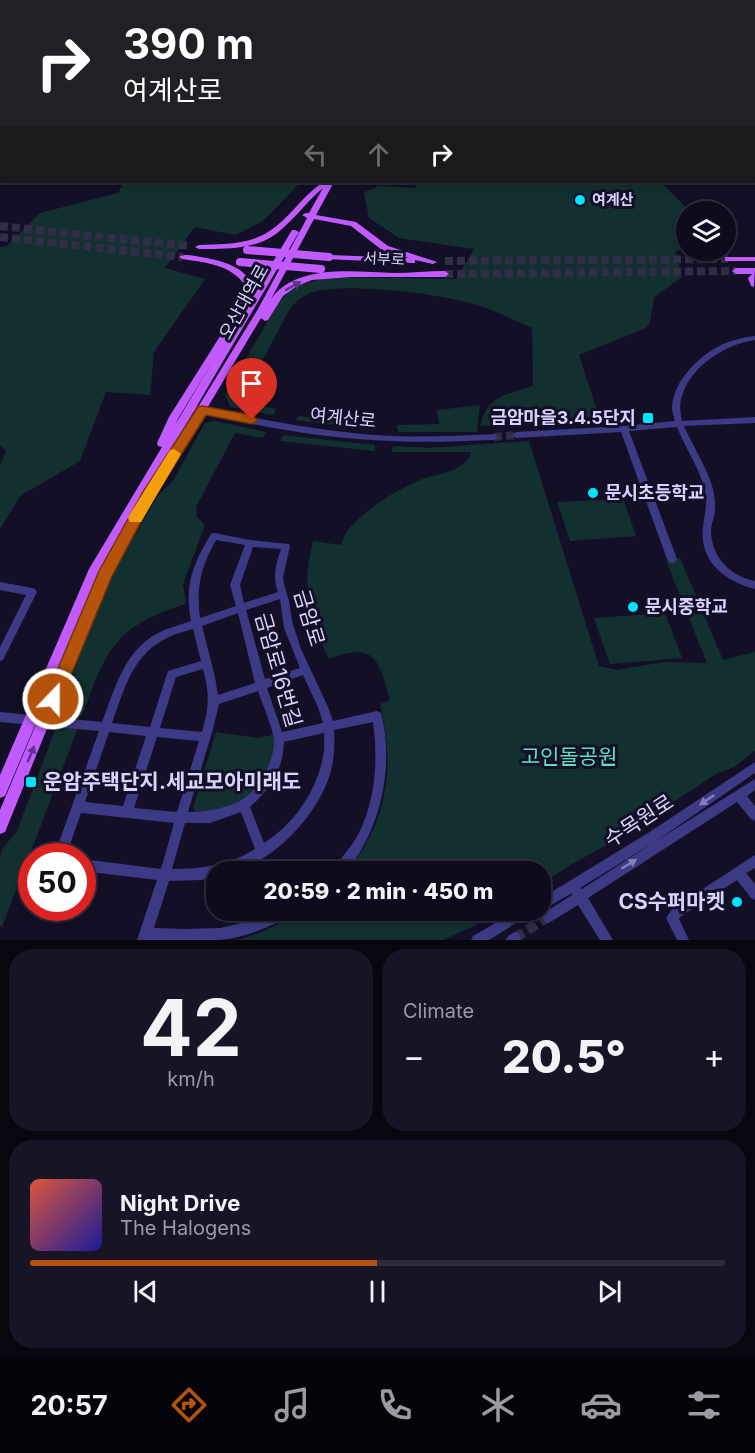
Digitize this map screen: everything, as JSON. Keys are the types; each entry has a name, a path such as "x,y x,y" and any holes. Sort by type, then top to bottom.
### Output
{"main road":[{"name":"오산대역로","path":"0,827 105,575 328,183"},
{"path":"328,183 322,208 327,214 360,227 385,248 433,261"},
{"path":"189,246 245,244 261,239 281,225 310,192 328,183"},
{"name":"오산대역로","path":"0,791 95,569 138,496 201,406 262,309 308,215"},
{"path":"308,215 347,222"},
{"name":"서부로","path":"199,247 329,257 445,261"},
{"name":"서부로","path":"138,496 174,417 249,295 249,285 238,270 219,263 183,257 321,269 445,274"},
{"path":"736,259 755,259"},
{"path":"736,271 755,271"},
{"path":"201,406 227,380 274,301 286,289 304,280 321,276 427,274"}],"street":[{"path":"755,338 731,343 708,357 679,389 676,400 679,425 706,481 711,498 706,531 711,554 723,572 755,585"},
{"name":"여계산로","path":"201,406 304,430 359,436 439,440 494,437"},
{"path":"516,435 679,425 688,428 755,423"},
{"path":"624,429 672,560"},
{"name":"금암로","path":"145,937 214,701 191,592 195,576 208,544 214,536 250,543 286,546 278,584 283,594 292,636 324,709 329,727 327,760 313,799 295,825 280,839 235,866 200,874 164,875"},
{"name":"금암로16번길","path":"77,807 181,818 219,815 244,805 261,789 275,766 279,738 261,685 235,585 250,543"},
{"path":"0,586 32,592 0,657"},
{"path":"65,843 123,679 134,659 158,638 197,622 283,594"},
{"path":"127,812 172,674 206,664"},
{"path":"214,701 306,670"},
{"path":"279,738 377,716 383,751 380,789 360,842 346,861"},
{"path":"0,717 205,737"},
{"name":"수목원로","path":"551,914 576,890 755,767"},
{"name":"수목원로","path":"551,900 576,890 755,784"},
{"path":"739,795 755,815"},
{"path":"244,805 262,851"},
{"path":"683,940 672,918 676,913 755,861"},
{"path":"96,867 164,875"},
{"path":"738,872 755,894"},
{"path":"576,890 607,940"},
{"path":"145,937 214,937 237,933 265,921"},
{"path":"477,940 506,923"}],"green space":[{"path":"123,183 297,183 298,185 263,221 235,235 195,227 165,268 205,279 154,352 150,395 106,392 80,461 20,496 0,529 0,465 6,451 0,445 0,247 7,246 40,213 118,193"},
{"path":"421,183 662,183 679,201 676,201 675,252 682,277 654,297 650,323 646,328 579,355 599,416 576,423 480,426 483,416 493,402 506,394 533,386 532,328 491,310 462,301 419,293 348,288 313,292 291,307 240,402 276,409 273,415 230,407 225,395 279,302 289,291 299,285 329,277 456,279 474,249 399,238 369,218 364,192 379,186 414,188"},
{"path":"480,405 477,432 398,432 397,425 439,424 437,410"},
{"path":"298,416 373,425 372,430 296,420"},
{"path":"215,421 266,432 263,438 235,433 196,507 197,517 205,525 183,584 186,604 162,612 128,632 106,658 82,717 64,715 61,711 79,656 115,570 157,497 174,479 205,423"},
{"path":"283,435 375,445 375,451 280,441"},
{"name":"고인돌공원","path":"529,441 599,666 617,670 664,662 707,663 666,561 680,558 723,660 755,652 755,751 734,767 716,774 618,839 551,878 551,861 354,861 372,832 385,792 387,749 380,704 390,700 378,665 373,658 357,652 329,659 316,629 309,601 309,558 313,541 341,545 352,526 374,506 410,484 455,469 466,462 471,452 392,452 393,446 428,448"},
{"path":"623,499 636,536 570,541 557,502"},
{"path":"665,613 682,658 610,664 594,618"},
{"path":"61,726 78,728 34,843 18,843 18,885 2,927 0,926 0,856 3,848 17,831 55,730"},
{"path":"216,732 259,738 274,734 274,757 257,788 239,803 217,811 196,812 193,808"},
{"path":"284,921 482,921 443,940 238,940"}],"tunnel":[{"path":"0,226 189,246"},
{"path":"0,237 183,257"},
{"path":"445,261 676,259"},
{"path":"445,274 736,271"},
{"path":"494,437 516,435"},
{"path":"506,923 510,921"},
{"path":"515,938 542,921"}],"slow traffic":[{"path":"136,518 174,454"}],"place":[{"name":"여계산","path":"580,200"},
{"name":"금암마을3.4.5단지","path":"648,418"},
{"name":"문시초등학교","path":"593,493"},
{"name":"문시중학교","path":"633,607"},
{"name":"운암주택단지.세교모아미래도","path":"31,782"},
{"name":"CS수퍼마켓","path":"737,902"}],"route":[{"path":"53,699 105,575 122,541 202,410 252,420"}]}
